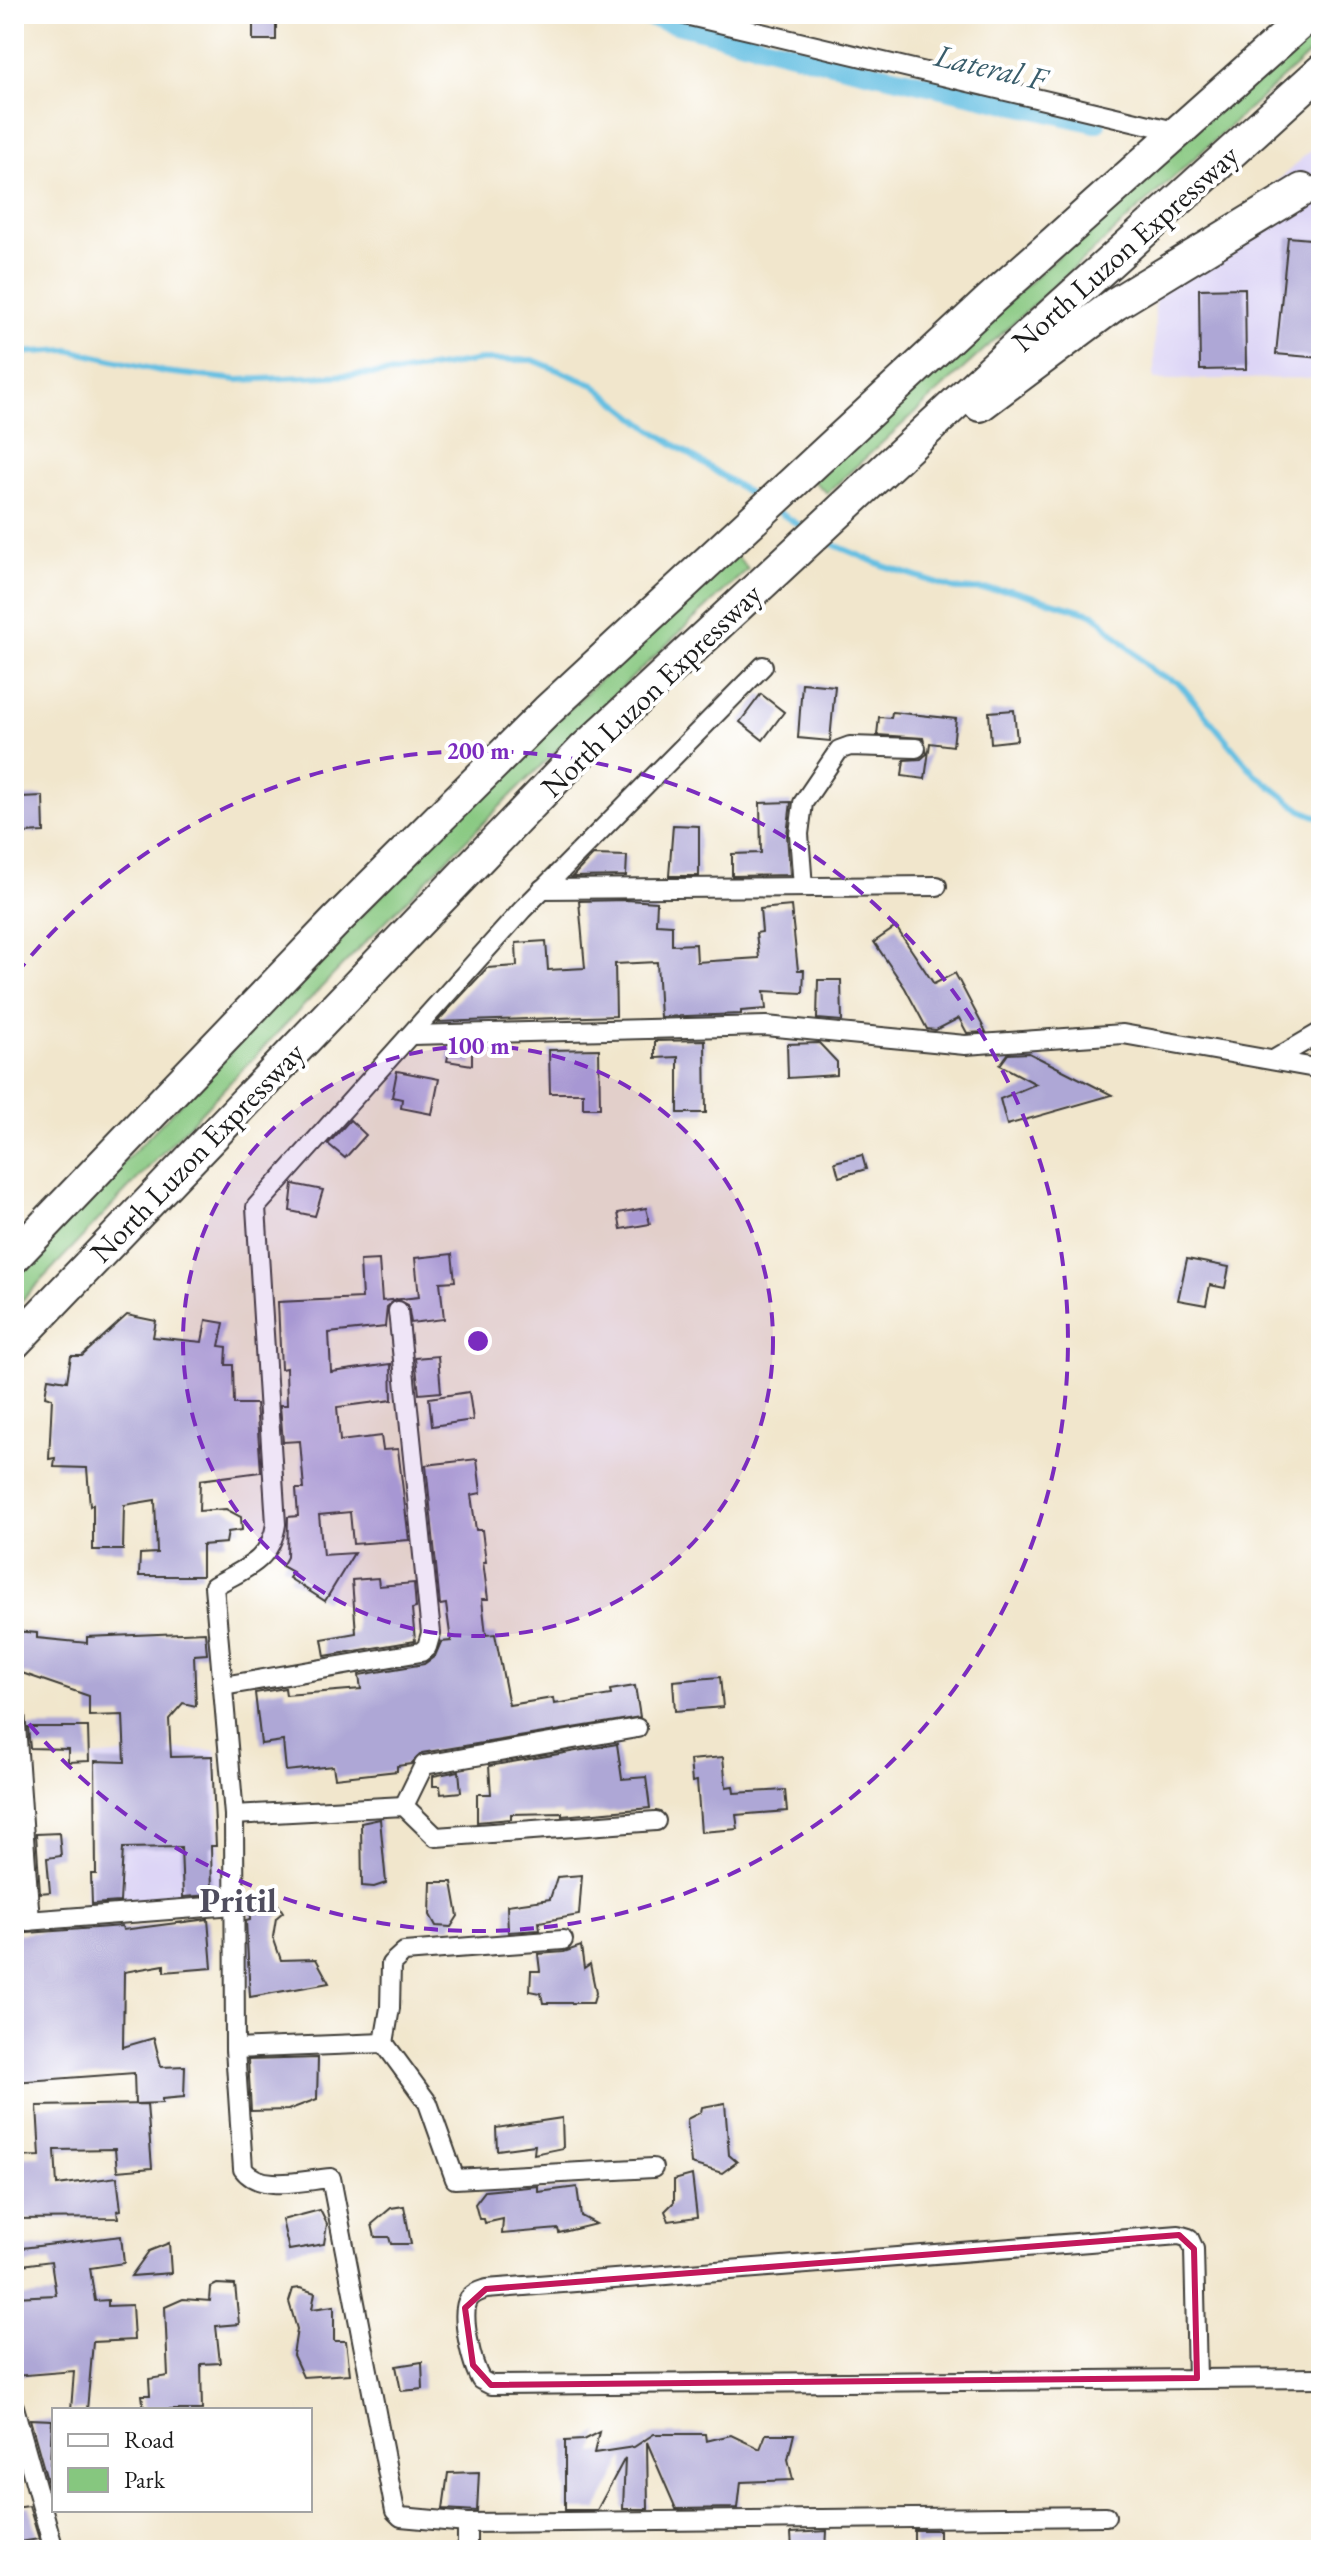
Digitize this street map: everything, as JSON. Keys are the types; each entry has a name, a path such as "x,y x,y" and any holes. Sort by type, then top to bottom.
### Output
{"highway":[{"name":"North Luzon Expressway","path":"14,1257 337,920 547,711 992,298 1310,14"},
{"name":"North Luzon Expressway","path":"14,1343 583,750 841,509 1321,71"},
{"path":"841,509 906,464 1115,304 1312,184"}],"street":[{"path":"681,14 1179,132"},
{"path":"763,666 542,889 256,1207 276,1524 274,1543 264,1558 214,1586 234,1815 235,2049 243,2169 249,2178 261,2183 331,2178 395,2511 410,2520 467,2523 1106,2516"},
{"path":"803,887 799,834 803,803 839,750 850,746 916,748"},
{"path":"542,889 937,886"},
{"path":"412,1035 766,1026 965,1045 1123,1034 1321,1069"},
{"path":"1275,1059 1321,1032"},
{"path":"223,1686 421,1652 427,1647 431,1633 398,1311"},
{"path":"14,1697 22,1922 234,1905"},
{"path":"404,1806 424,1765 637,1728"},
{"path":"234,1815 404,1806 436,1837 656,1821"},
{"path":"563,1940 404,1952 391,1964 390,2008 384,2043 428,2103 455,2179 653,2168"},
{"path":"235,2049 384,2043"},
{"path":"1197,2378 1194,2249 1189,2238 1179,2235 486,2289 471,2296 465,2308 473,2365 481,2380 491,2385 1321,2378"},
{"path":"14,2407 54,2550"},
{"path":"467,2523 467,2550"}],"highlighted area":[{"path":"1179,2235 1194,2249 1197,2378 491,2385 473,2365 465,2308 486,2289 697,2271"}],"shaded area":[{"path":"1321,140 1321,378 1154,380 1155,298"},
{"path":"171,1750 216,1750 222,1898 86,1909 86,1873 94,1870 92,1757"}],"green space":[{"path":"1321,15 1321,43 827,493 813,481"},
{"path":"733,552 748,569 466,840 14,1309 14,1276 451,823"}],"building":[{"path":"253,14 276,14 276,40 253,40"},
{"path":"1288,237 1321,240 1321,358 1276,354"},
{"path":"1245,288 1246,369 1200,370 1199,289"},
{"path":"802,683 835,686 830,741 798,738"},
{"path":"761,694 784,712 763,740 740,722"},
{"path":"1014,710 1017,740 991,743 989,712"},
{"path":"892,712 956,719 953,746 930,743 925,779 902,776 904,760 921,759 927,754 923,738 877,735 879,717 891,718"},
{"path":"43,796 44,832 21,833 20,797"},
{"path":"791,802 787,835 790,875 732,876 732,854 761,853 760,803"},
{"path":"673,825 699,826 699,876 669,876"},
{"path":"593,855 627,856 626,876 572,877"},
{"path":"579,901 657,902 656,924 672,925 672,945 696,944 697,962 759,958 756,933 762,932 760,909 791,906 798,970 804,970 803,993 764,991 766,1009 741,1011 741,1014 660,1017 657,962 615,964 616,1016 437,1022 487,968 517,966 516,943 546,941 548,970 585,968"},
{"path":"896,927 934,984 955,973 986,1032 967,1033 959,1018 936,1030 927,1029 905,988 874,942"},
{"path":"818,980 841,980 842,1021 817,1019"},
{"path":"705,1040 706,1113 678,1113 678,1057 655,1058 655,1041"},
{"path":"819,1043 837,1062 837,1075 788,1078 787,1044"},
{"path":"450,1046 472,1046 472,1065 447,1061"},
{"path":"599,1049 600,1108 583,1108 583,1093 550,1093 549,1050"},
{"path":"1029,1053 1112,1095 1007,1125 1000,1099 1036,1084 1000,1065 1008,1054"},
{"path":"397,1071 439,1079 432,1114 401,1108 402,1099 392,1097"},
{"path":"350,1120 366,1135 345,1158 328,1144"},
{"path":"862,1155 866,1169 839,1177 835,1162"},
{"path":"293,1184 323,1190 315,1216 290,1211"},
{"path":"646,1208 650,1224 621,1229 618,1213"},
{"path":"452,1254 455,1281 440,1282 444,1319 411,1323 408,1305 397,1299 419,1297 415,1258"},
{"path":"1187,1259 1229,1267 1225,1288 1210,1285 1206,1305 1178,1300"},
{"path":"379,1260 382,1301 395,1300 387,1307 385,1327 329,1333 331,1372 391,1364 392,1400 337,1407 340,1441 381,1436 383,1450 398,1449 409,1540 353,1544 350,1512 319,1515 323,1555 354,1553 325,1601 289,1578 293,1572 282,1566 287,1557 288,1517 298,1516 296,1489 304,1489 300,1441 283,1442 280,1405 287,1405 286,1368 281,1369 278,1302 362,1298 360,1261"},
{"path":"127,1315 156,1321 153,1337 202,1342 206,1320 224,1323 219,1346 227,1347 226,1365 233,1365 234,1404 256,1404 261,1472 200,1480 199,1511 226,1509 241,1517 242,1530 228,1532 226,1543 202,1545 202,1576 139,1576 140,1554 157,1553 155,1500 124,1505 123,1550 93,1550 93,1504 90,1506 87,1468 54,1467 55,1458 49,1459 52,1398 45,1396 48,1378 67,1381 71,1356 82,1356"},
{"path":"438,1356 441,1392 419,1394 415,1358"},
{"path":"469,1392 473,1420 432,1426 429,1398"},
{"path":"477,1459 481,1493 471,1495 476,1530 482,1530 486,1562 483,1562 488,1599 482,1599 486,1635 495,1634 509,1705 553,1698 554,1704 611,1695 610,1690 635,1686 640,1717 422,1753 411,1764 397,1766 397,1771 335,1778 333,1766 286,1771 283,1741 261,1744 255,1693 285,1688 286,1695 361,1689 359,1675 424,1664 435,1656 441,1642 451,1641 446,1604 440,1605 426,1465"},
{"path":"378,1578 379,1586 414,1583 416,1608 412,1609 415,1641 325,1656 322,1639 356,1633 352,1580"},
{"path":"14,1631 37,1633 37,1638 87,1643 87,1637 205,1632 207,1654 194,1655 196,1706 183,1703 169,1719 171,1757 212,1756 216,1846 211,1846 212,1895 183,1897 181,1847 123,1848 120,1902 92,1904 91,1874 96,1874 95,1761 125,1762 123,1715 89,1716 89,1696 16,1671 19,1650 14,1650"},
{"path":"720,1677 723,1707 675,1711 673,1681"},
{"path":"28,1727 88,1727 89,1761 68,1762 68,1749 30,1748"},
{"path":"617,1744 622,1779 646,1777 650,1808 562,1816 562,1813 511,1814 511,1819 477,1822 477,1794 491,1794 489,1766"},
{"path":"723,1757 726,1787 733,1786 734,1793 785,1790 787,1811 736,1815 738,1829 701,1832 697,1781 692,1782 690,1760"},
{"path":"459,1771 461,1792 441,1794 440,1786 433,1786 433,1776"},
{"path":"380,1819 386,1883 374,1887 362,1886 361,1823"},
{"path":"59,1833 61,1856 47,1858 50,1892 40,1893 36,1834"},
{"path":"582,1875 579,1915 539,1922 540,1930 508,1932 507,1905 550,1899 557,1877"},
{"path":"431,1882 452,1882 458,1916 451,1927 436,1926 430,1915"},
{"path":"275,1900 283,1912 276,1918 273,1937 281,1960 316,1959 329,1983 250,1997 246,1921 250,1920 250,1902"},
{"path":"208,1919 212,1968 164,1972 164,1965 124,1972 123,2047 154,2038 161,2067 185,2066 184,2097 162,2099 162,2103 135,2104 134,2073 14,2082 14,1934 122,1926 123,1930"},
{"path":"581,1946 584,1968 590,1964 596,1993 593,2003 543,2003 541,1993 530,1991 531,1971 540,1971 538,1954 564,1952"},
{"path":"318,2058 317,2099 288,2110 251,2111 248,2060"},
{"path":"725,2103 729,2155 737,2162 722,2173 691,2164 687,2119 701,2112 702,2107"},
{"path":"147,2104 152,2168 117,2171 115,2149 55,2150 57,2185 117,2177 121,2210 117,2211 118,2218 14,2219 14,2157 40,2156 37,2106"},
{"path":"562,2118 563,2148 534,2154 535,2145 497,2150 496,2128"},
{"path":"692,2175 697,2217 669,2221 665,2211 674,2202 674,2180"},
{"path":"538,2186 538,2192 577,2187 581,2216 596,2224 559,2233 558,2229 502,2234 503,2219 485,2223 484,2219 479,2219 475,2204 485,2191"},
{"path":"404,2206 411,2244 391,2244 389,2237 375,2237 372,2224 391,2208"},
{"path":"320,2210 327,2224 324,2244 289,2250 282,2220"},
{"path":"121,2236 124,2263 90,2268 95,2301 108,2300 108,2306 132,2305 134,2340 93,2342 87,2408 71,2408 74,2371 14,2376 14,2297 56,2295 51,2261 14,2266 14,2249"},
{"path":"169,2243 171,2273 131,2276 149,2251"},
{"path":"217,2284 235,2285 239,2324 216,2326 220,2363 201,2364 202,2408 144,2408 142,2395 150,2395 149,2379 168,2376 165,2307 183,2299 210,2301 211,2287"},
{"path":"293,2289 315,2293 312,2309 334,2306 334,2341 346,2341 350,2374 303,2377 293,2355 297,2329 289,2302"},
{"path":"422,2362 423,2389 401,2391 396,2366"},
{"path":"30,2419 52,2420 52,2498"},
{"path":"599,2432 594,2453 634,2447 654,2434 705,2434 706,2441 731,2435 760,2449 766,2434 794,2434 788,2459 793,2480 741,2482 738,2508 676,2509 647,2442 648,2509 623,2509 625,2458 597,2510 565,2510 565,2441 583,2440"},
{"path":"479,2472 477,2511 443,2509 448,2473"},
{"path":"29,2506 39,2539 14,2543 14,2508"},
{"path":"914,2530 939,2530 939,2545 914,2545"},
{"path":"827,2531 826,2550 792,2550 791,2533"}],"waterway":[{"name":"Lateral F","path":"637,14 827,62 1096,123"},
{"path":"14,353 69,350 165,372 238,380 398,373 481,360 533,360 594,385 649,428 761,501"},
{"path":"777,511 805,529"},
{"path":"825,541 884,566 955,589 1010,590 1094,614 1155,673 1179,683 1254,773 1301,810 1321,818"}],"district":[{"name":"Pritil","path":"238,1900"}]}
